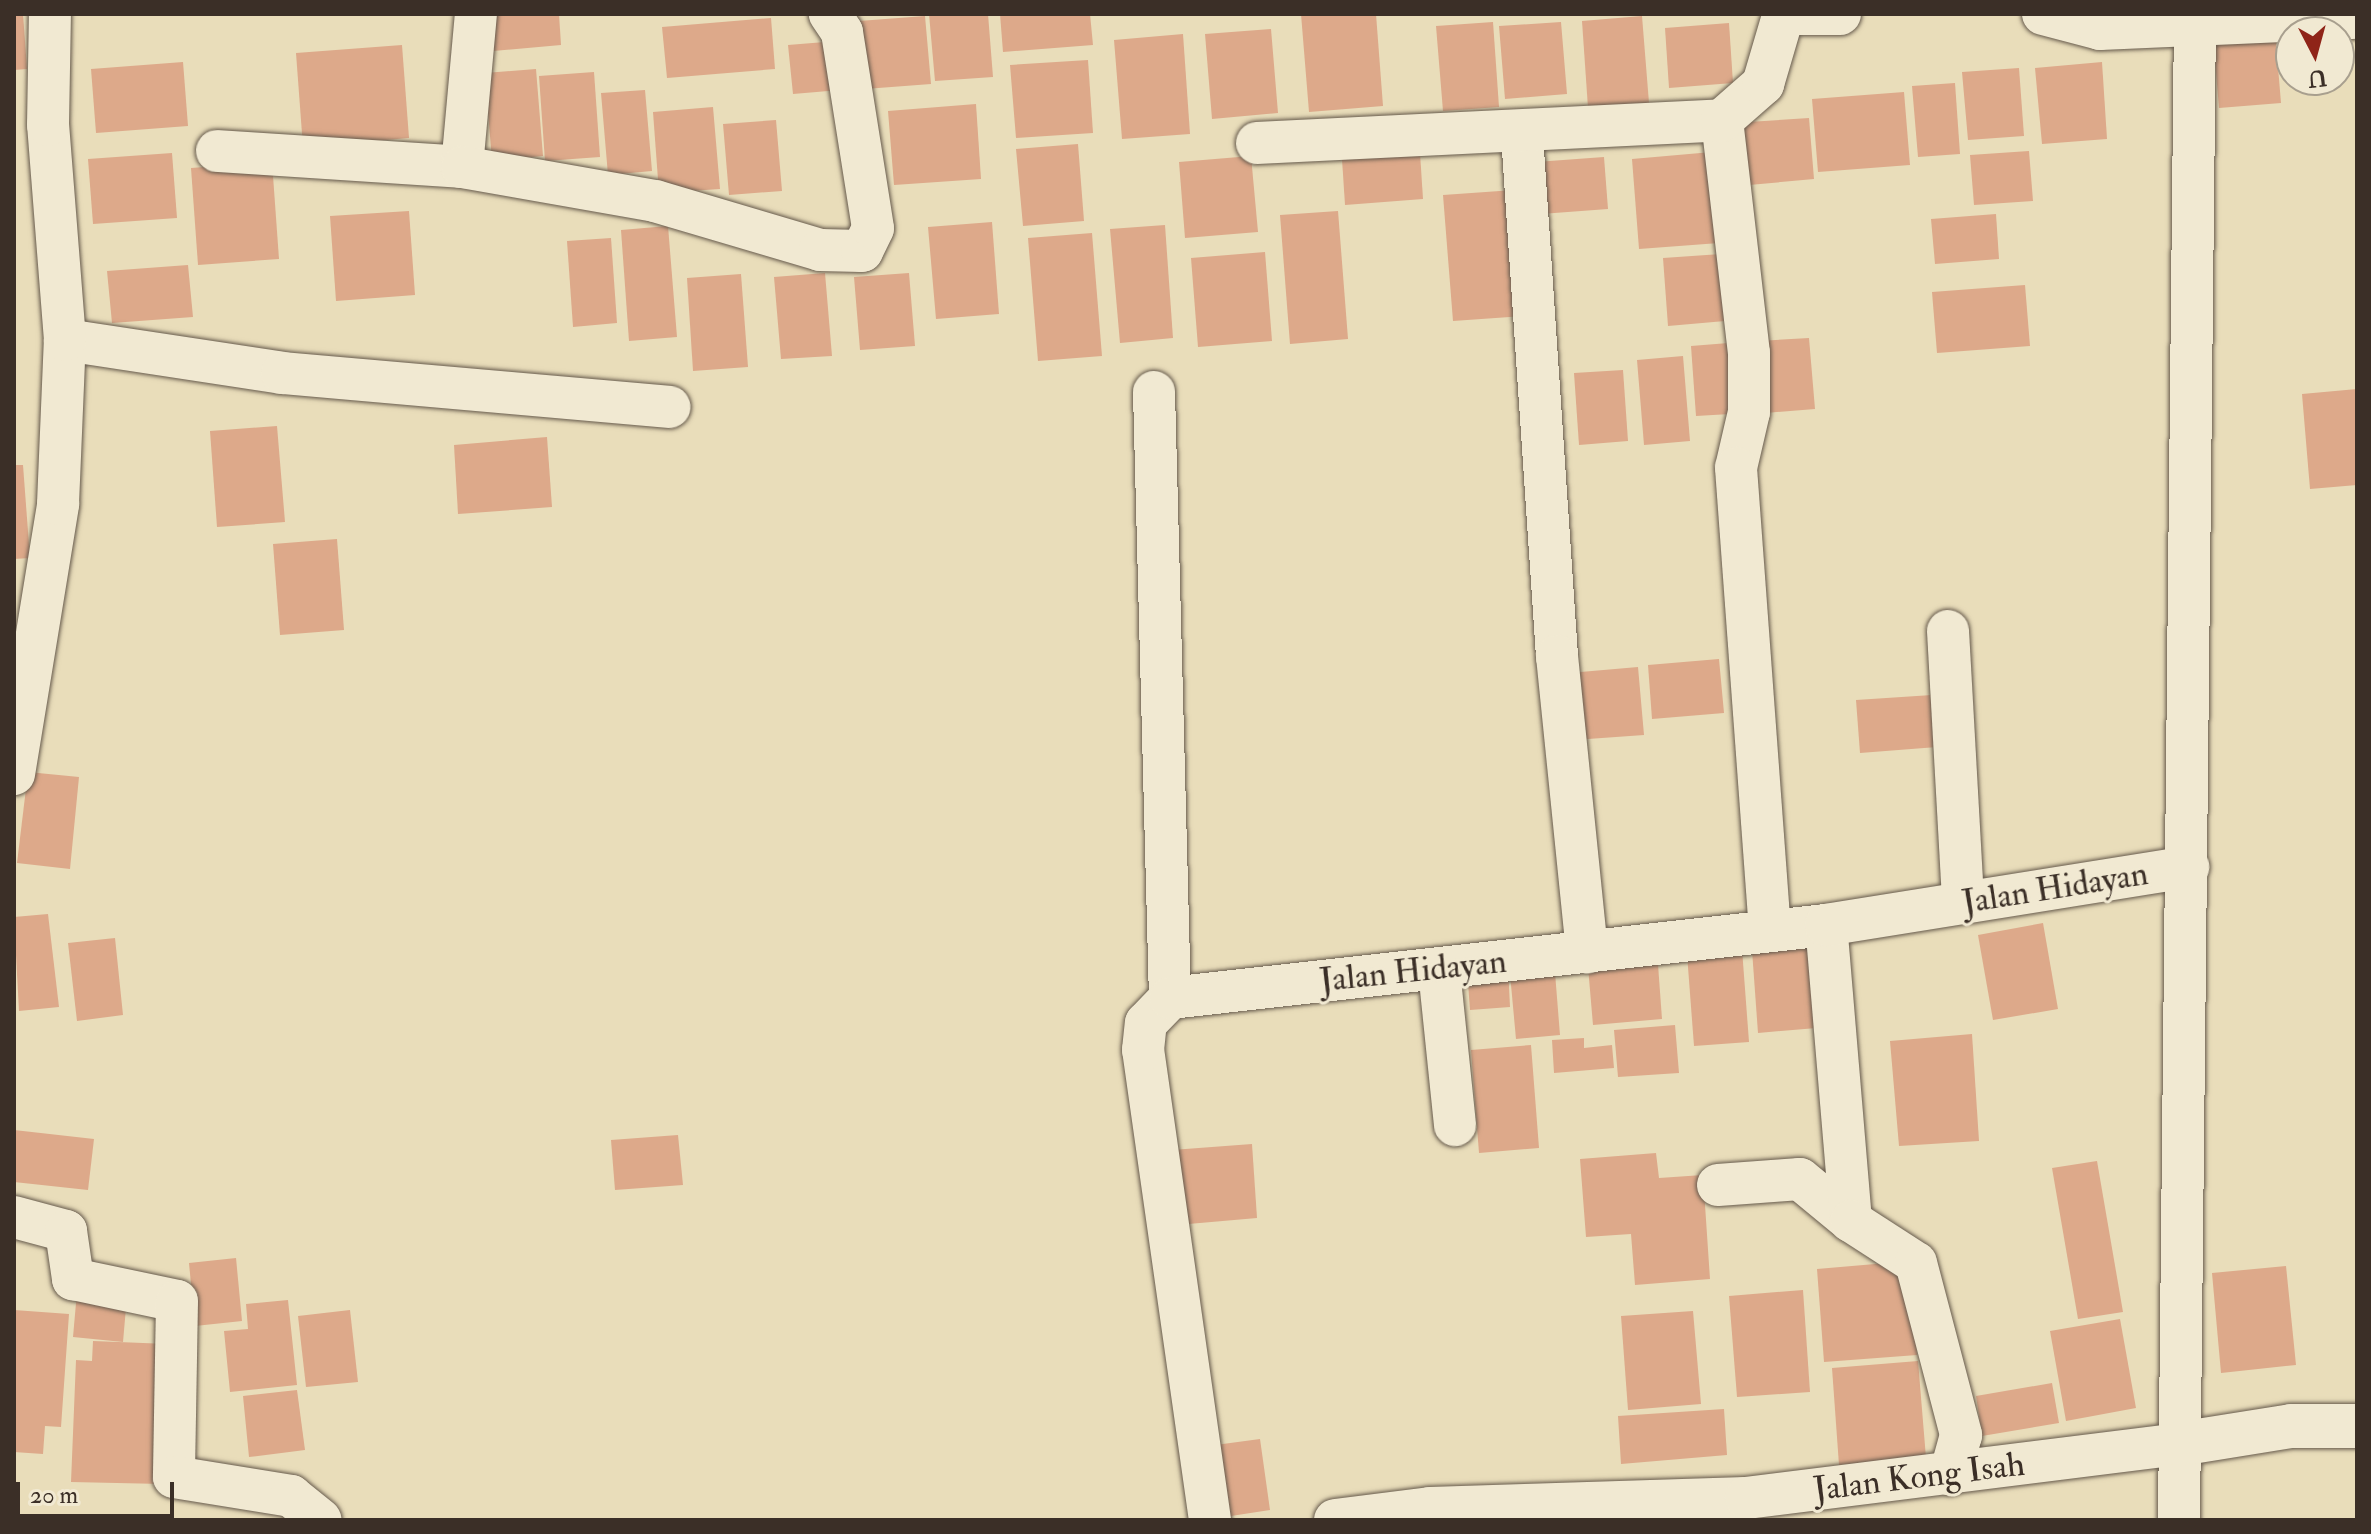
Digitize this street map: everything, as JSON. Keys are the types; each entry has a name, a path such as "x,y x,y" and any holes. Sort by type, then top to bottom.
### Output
{"street":[{"path":"14,774 48,595 65,340 48,125 50,14"},
{"path":"462,167 476,14"},
{"path":"1257,143 1522,135 1722,120 1763,84 1783,15 1840,14"},
{"path":"2043,14 2100,29 2195,19 2357,18"},
{"path":"217,151 462,167 655,201 820,250 862,251 873,228 835,15"},
{"path":"2179,1520 2195,19"},
{"path":"1722,120 1749,353 1749,412 1736,468 1770,930"},
{"path":"1522,135 1557,656 1587,952"},
{"path":"65,340 282,373 670,407"},
{"path":"1154,392 1170,998 1146,1023 1143,1050 1210,1520"},
{"path":"1948,631 1963,903"},
{"name":"Jalan Hidayan","path":"1170,998 1826,925 2188,867"},
{"path":"1826,925 1851,1221"},
{"path":"1439,970 1455,1125"},
{"path":"1718,1185 1800,1179 1851,1221 1916,1263 1961,1435 1950,1475"},
{"path":"14,1217 66,1231 73,1279 177,1301 174,1477 291,1496 321,1520"},
{"name":"Jalan Kong Isah","path":"1335,1520 1430,1508 1746,1498 1950,1475 2291,1426 2357,1426"}],"building":[{"path":"23,14 27,69 14,70 14,15"},
{"path":"490,14 559,14 561,45 493,51"},
{"path":"929,14 988,14 993,77 935,81"},
{"path":"1000,14 1090,14 1093,45 1003,52"},
{"path":"1301,14 1376,14 1383,106 1309,112"},
{"path":"925,16 931,84 865,89 859,21"},
{"path":"1642,16 1649,103 1588,108 1582,21"},
{"path":"771,18 775,69 667,78 662,27"},
{"path":"1493,22 1499,107 1443,111 1436,26"},
{"path":"1561,22 1567,94 1505,99 1499,26"},
{"path":"1729,23 1733,83 1669,88 1665,28"},
{"path":"1271,29 1278,113 1212,119 1205,34"},
{"path":"2275,31 2275,96 2280,96 2281,103 2219,108 2213,36"},
{"path":"1183,34 1190,134 1122,139 1114,40"},
{"path":"837,41 840,90 793,94 788,45"},
{"path":"402,45 409,138 303,147 296,53"},
{"path":"1088,60 1093,133 1016,138 1010,65"},
{"path":"183,62 188,126 96,133 91,69"},
{"path":"2102,62 2107,139 2042,144 2035,68"},
{"path":"2019,68 2024,136 1968,140 1962,72"},
{"path":"536,69 543,156 492,161 485,73"},
{"path":"594,72 600,157 545,161 539,76"},
{"path":"1955,83 1960,154 1918,157 1912,86"},
{"path":"645,90 652,171 608,175 601,93"},
{"path":"1904,92 1910,165 1818,172 1812,99"},
{"path":"976,104 981,179 894,185 888,111"},
{"path":"713,107 720,189 659,193 653,112"},
{"path":"1809,118 1814,179 1738,186 1733,123"},
{"path":"776,120 782,191 729,195 723,124"},
{"path":"1078,144 1084,221 1023,226 1016,149"},
{"path":"2029,151 2033,201 1974,205 1970,155"},
{"path":"1712,152 1719,243 1639,249 1632,159"},
{"path":"172,153 177,218 93,224 88,159"},
{"path":"1420,153 1423,199 1345,205 1342,159"},
{"path":"1251,156 1258,232 1185,238 1179,162"},
{"path":"1604,157 1608,209 1541,214 1536,162"},
{"path":"272,162 279,259 198,265 191,168"},
{"path":"1514,190 1524,316 1453,321 1443,195"},
{"path":"409,211 415,295 336,301 330,216"},
{"path":"1338,211 1348,339 1290,344 1280,215"},
{"path":"1996,214 1999,259 1935,264 1931,219"},
{"path":"992,222 999,314 936,319 928,227"},
{"path":"1165,225 1173,338 1120,343 1110,229"},
{"path":"668,226 677,337 629,341 621,230"},
{"path":"1092,233 1102,356 1038,361 1028,238"},
{"path":"611,238 617,323 573,327 567,241"},
{"path":"1265,252 1272,341 1198,347 1191,258"},
{"path":"1721,254 1725,321 1668,326 1663,258"},
{"path":"188,265 193,317 112,323 107,271"},
{"path":"825,273 832,356 781,359 774,277"},
{"path":"909,273 915,346 860,350 854,277"},
{"path":"741,274 748,367 693,371 687,278"},
{"path":"2025,285 2030,346 1937,353 1932,292"},
{"path":"1809,338 1815,409 1765,413 1759,341"},
{"path":"1741,342 1747,413 1696,416 1691,346"},
{"path":"1683,356 1690,441 1644,445 1637,360"},
{"path":"1623,370 1628,441 1579,445 1574,373"},
{"path":"2357,389 2357,485 2310,489 2302,394"},
{"path":"277,426 285,522 217,527 210,431"},
{"path":"547,437 552,507 458,514 454,445"},
{"path":"14,465 23,465 30,558 14,559"},
{"path":"337,539 344,630 280,635 273,544"},
{"path":"1719,659 1724,713 1652,719 1648,665"},
{"path":"1638,667 1644,735 1574,740 1569,673"},
{"path":"1932,695 1937,747 1860,753 1856,700"},
{"path":"28,772 79,777 70,869 17,863"},
{"path":"48,914 59,1007 19,1011 14,917"},
{"path":"2043,923 2058,1009 1993,1020 1978,935"},
{"path":"115,938 123,1015 77,1021 68,943"},
{"path":"1821,945 1828,1027 1758,1033 1752,950"},
{"path":"1742,949 1749,1042 1694,1046 1687,954"},
{"path":"1657,951 1662,1019 1593,1025 1587,955"},
{"path":"1554,960 1560,1035 1516,1039 1509,963"},
{"path":"1508,966 1510,1007 1470,1010 1467,969"},
{"path":"1675,1025 1679,1073 1618,1077 1614,1030"},
{"path":"1972,1034 1979,1141 1899,1146 1890,1041"},
{"path":"1584,1038 1584,1048 1612,1045 1614,1068 1554,1073 1552,1040"},
{"path":"1531,1045 1539,1148 1479,1153 1471,1050"},
{"path":"14,1130 94,1139 88,1190 14,1182"},
{"path":"678,1135 683,1185 615,1190 611,1140"},
{"path":"1252,1144 1257,1218 1177,1225 1172,1150"},
{"path":"1656,1153 1659,1178 1703,1175 1710,1279 1635,1285 1631,1234 1586,1237 1580,1159"},
{"path":"2097,1161 2123,1312 2078,1319 2052,1168"},
{"path":"236,1258 242,1321 195,1326 189,1263"},
{"path":"1910,1261 1917,1355 1824,1362 1817,1269"},
{"path":"2286,1266 2296,1365 2221,1373 2212,1273"},
{"path":"1803,1290 1810,1392 1737,1397 1729,1296"},
{"path":"77,1292 127,1296 123,1342 73,1337"},
{"path":"288,1300 297,1385 230,1392 224,1331 248,1329 246,1304"},
{"path":"14,1310 69,1314 61,1427 45,1426 43,1454 14,1452"},
{"path":"350,1310 358,1382 306,1387 298,1316"},
{"path":"1693,1311 1701,1404 1628,1410 1621,1316"},
{"path":"2120,1319 2136,1408 2066,1421 2050,1331"},
{"path":"93,1341 168,1344 163,1484 71,1482 76,1360 92,1361"},
{"path":"1918,1361 1926,1458 1839,1465 1832,1368"},
{"path":"2052,1383 2059,1423 1982,1436 1976,1396"},
{"path":"297,1390 305,1450 249,1457 243,1396"},
{"path":"1724,1409 1727,1455 1621,1464 1618,1416"},
{"path":"1260,1439 1270,1510 1218,1518 1208,1446"}]}
